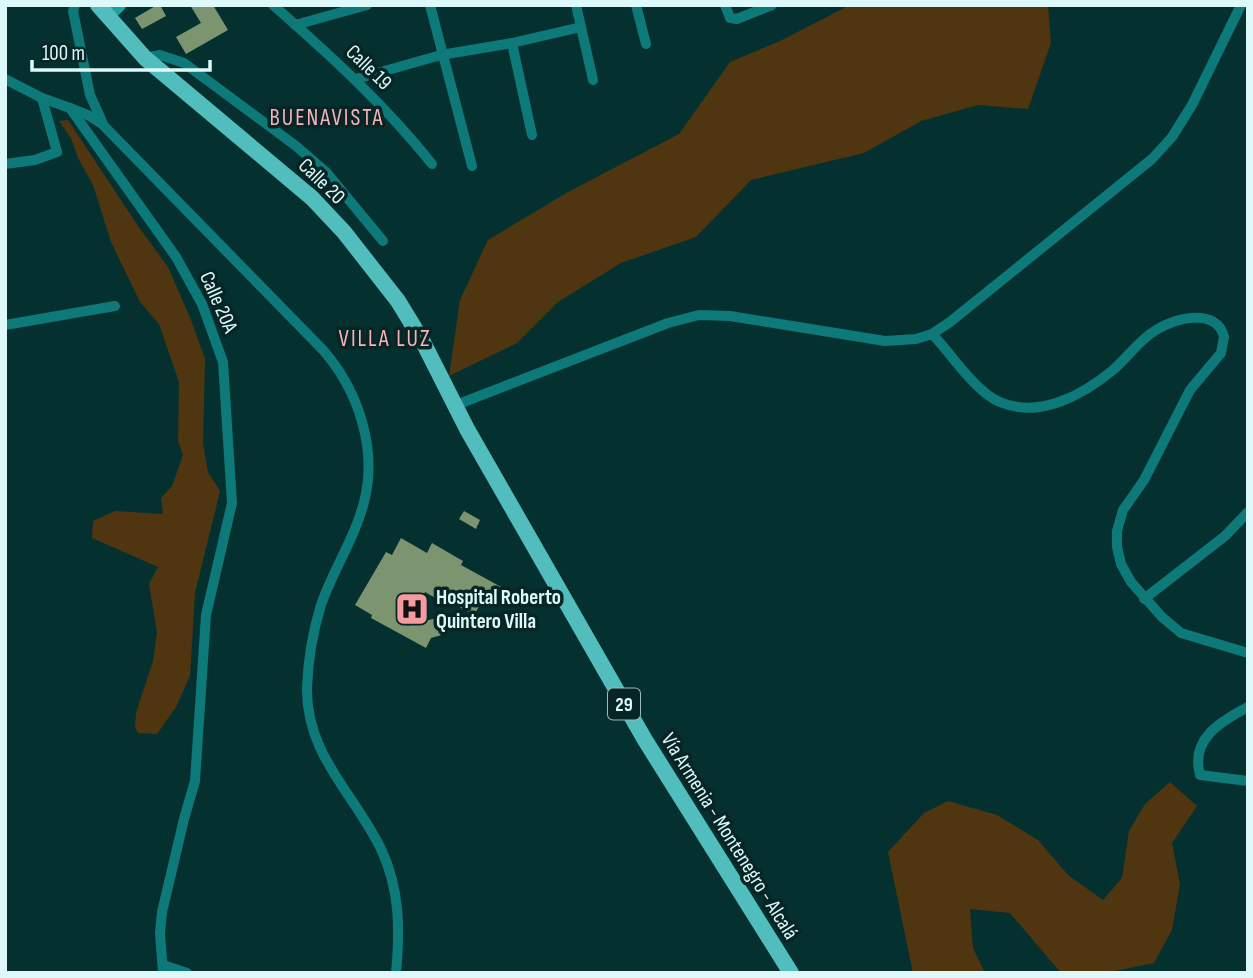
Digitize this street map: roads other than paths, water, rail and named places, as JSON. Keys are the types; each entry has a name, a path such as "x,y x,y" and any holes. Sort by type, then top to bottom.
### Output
{"main road":[{"name":"Calle 20","path":"108,9 145,58 312,198 344,232 398,302 423,342 467,429"},
{"name":"Vía Armenia - Montenegro - Alcalá","path":"467,429 645,740 791,973"}],"street":[{"path":"75,5 90,95 104,126"},
{"name":"Calle 19","path":"273,5 356,79 408,134 432,164"},
{"path":"295,25 367,5"},
{"path":"430,5 472,166"},
{"path":"576,5 593,80"},
{"path":"636,5 646,44"},
{"path":"725,5 730,18 737,19 772,5"},
{"path":"456,405 668,323 699,316 730,316 885,341 916,339 932,334 1152,159 1172,137 1192,105 1241,5"},
{"path":"356,79 441,55 512,43 581,27"},
{"path":"512,43 532,135"},
{"path":"145,58 160,55 184,63 296,146 326,172 383,241"},
{"path":"5,79 42,98 90,116 104,126 323,350 345,382 361,417 368,466 367,489 364,504 322,603 312,640 307,710 313,736 335,778 381,849 395,886 400,929 396,973"},
{"path":"5,164 35,160 57,152 42,98"},
{"name":"Calle 20A","path":"70,108 176,257 202,304 223,362 232,503 206,615 195,781 162,912 160,933 163,969"},
{"path":"5,325 115,306"},
{"path":"932,334 987,394 999,402 1047,407 1090,386 1112,370 1156,329 1192,317 1217,323 1223,330 1224,345 1221,353 1190,390 1144,480 1123,510 1117,531 1121,564 1144,599 1162,617 1181,633 1248,653"},
{"path":"1144,599 1225,536 1248,512"},
{"path":"1248,707 1218,723 1203,743 1196,761 1200,775 1248,781"},
{"path":"163,969 187,973"}],"place":[{"name":"Hospital Roberto Quintero Villa","path":"412,609"}],"district":[{"name":"BUENAVISTA","path":"327,117"},
{"name":"VILLA LUZ","path":"385,338"}]}
